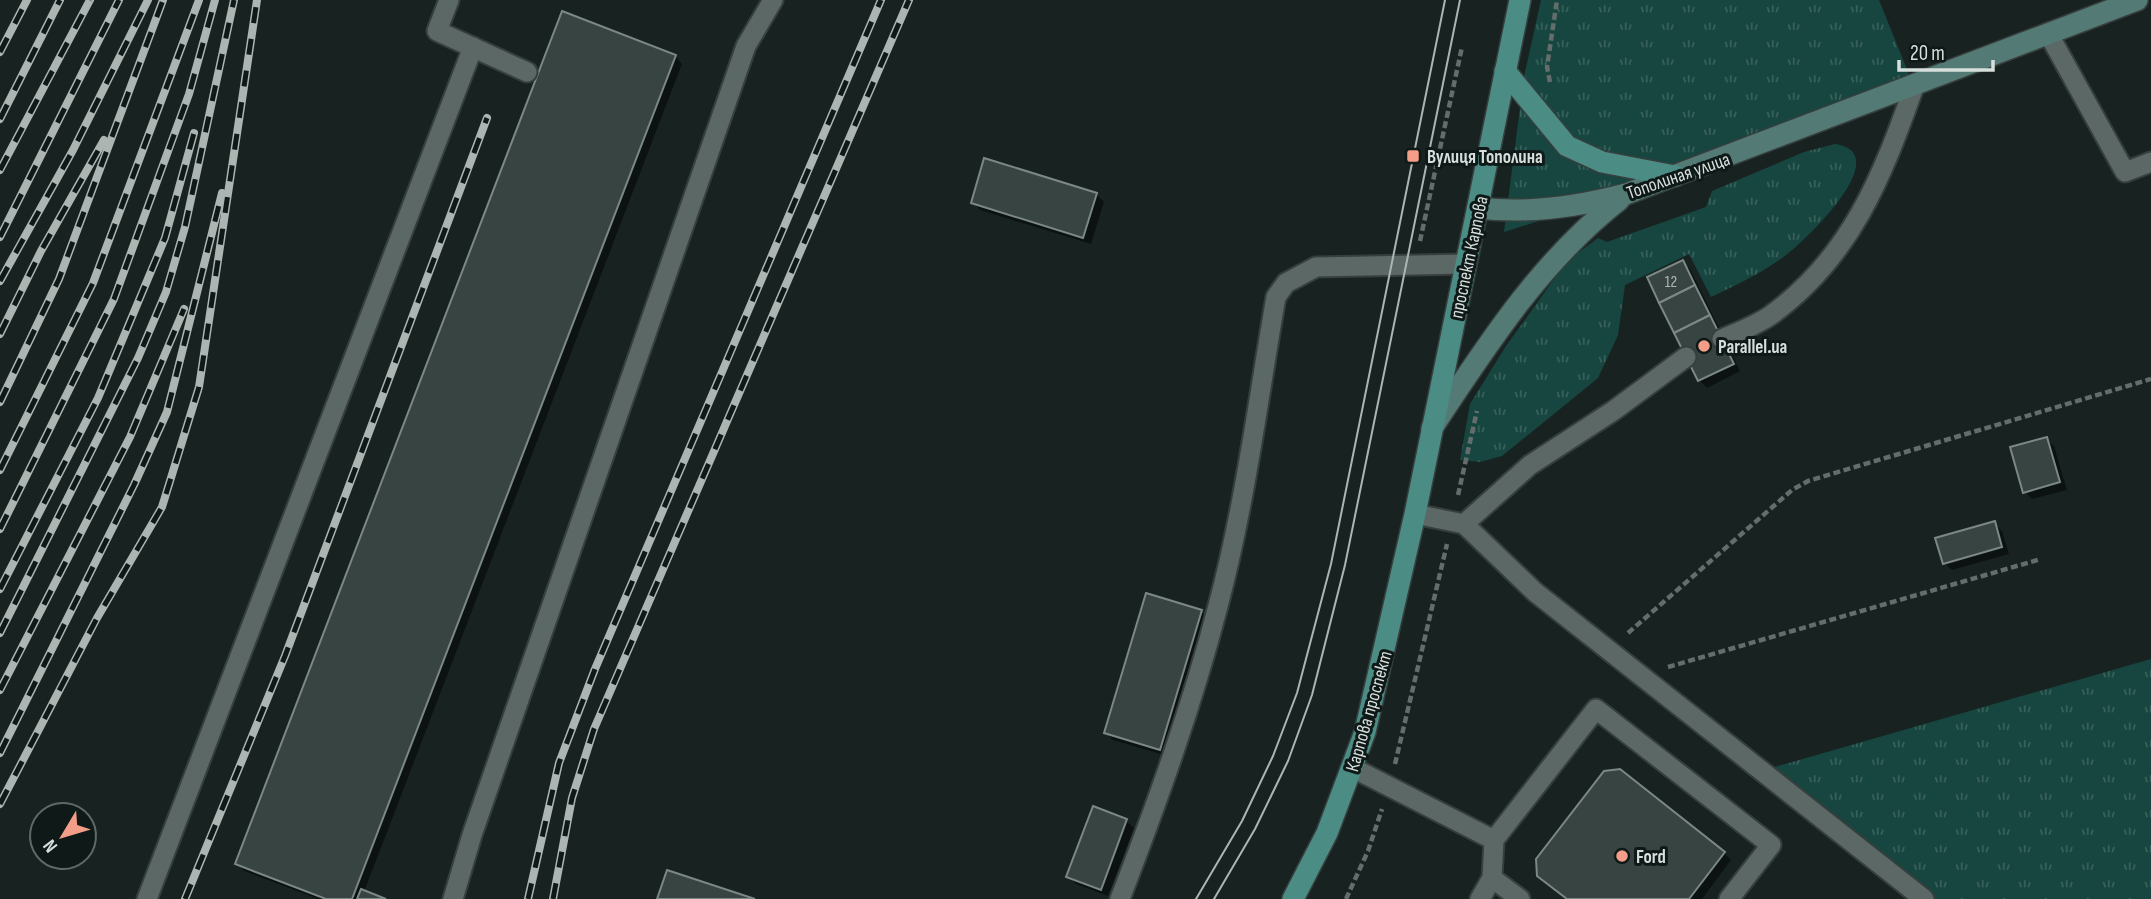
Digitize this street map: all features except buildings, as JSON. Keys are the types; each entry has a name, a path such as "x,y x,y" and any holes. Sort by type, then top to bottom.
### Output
{"main road":[{"name":"проспект Карпова","path":"1415,514 1520,0"},
{"name":"Тополиная улица","path":"1478,208 1513,212 1546,209 1626,194 1870,104 2137,0"},
{"path":"1505,71 1567,146 1602,162 1675,176"},
{"path":"1431,431 1537,278 1594,219 1626,194"},
{"name":"Карпова проспект","path":"1293,899 1327,833 1353,768 1383,659 1415,514"}],"lane":[{"path":"449,0 437,32 527,72"},
{"path":"453,899 476,822 741,59 773,0"},
{"path":"2048,33 2125,172 2151,162"},
{"path":"147,899 473,47"},
{"path":"1722,339 1769,316 1822,271 1863,214 1892,150 1914,87"},
{"path":"1120,899 1172,764 1219,605 1237,522 1276,297 1292,279 1316,267 1466,264"},
{"path":"1458,523 1530,465 1613,411 1686,357"},
{"path":"1415,514 1458,523 1535,592 1924,899"},
{"path":"1480,899 1492,878 1494,840 1596,709 1770,845 1729,899"},
{"path":"1353,768 1494,840"},
{"path":"1492,878 1520,899"}],"path":[{"path":"1547,67 1557,0"},
{"path":"1415,266 1462,47"},
{"path":"1609,650 1792,490 1808,481 2151,379"},
{"path":"1346,899 1368,851 1390,785 1458,523 1480,402"},
{"path":"1641,675 2041,559"}],"green space":[{"path":"1541,0 1879,0 1914,87 1668,180 1504,232 1524,77"},
{"path":"1835,144 1851,151 1856,163 1852,179 1841,198 1796,247 1759,273 1711,297 1689,254 1625,285 1618,335 1598,378 1502,456 1480,462 1460,460 1470,404 1506,346 1567,261 1598,238 1607,242 1706,207 1712,191 1804,152"},
{"path":"2151,659 2151,899 1924,899 1761,771"}],"tram line":[{"path":"1196,899 1242,821 1273,756 1297,693 1331,564 1445,0"},
{"path":"1214,899 1255,829 1288,761 1312,695 1345,565 1460,0"}],"railway":[{"path":"0,52 27,0"},
{"path":"0,119 60,0"},
{"path":"0,170 90,0"},
{"path":"0,237 119,0"},
{"path":"0,281 73,150 148,0"},
{"path":"0,402 59,279 163,0"},
{"path":"0,470 93,283 199,0"},
{"path":"0,529 114,299 189,94 215,0"},
{"path":"0,633 138,358 166,292 185,227 234,0"},
{"path":"0,804 97,618 162,507 199,387 257,0"},
{"path":"528,899 559,763 595,669 881,0"},
{"path":"553,899 572,798 594,729 909,0"},
{"path":"185,899 285,656 487,118"},
{"path":"0,589 98,398 165,238 194,133"},
{"path":"0,334 41,251 104,140"},
{"path":"0,753 134,485 167,412 222,193"},
{"path":"0,690 130,437 184,309"}],"place":[{"name":"Вулиця Тополина","path":"1413,156"},
{"name":"Parallel.ua","path":"1704,346"},
{"name":"Ford","path":"1622,856"}]}
